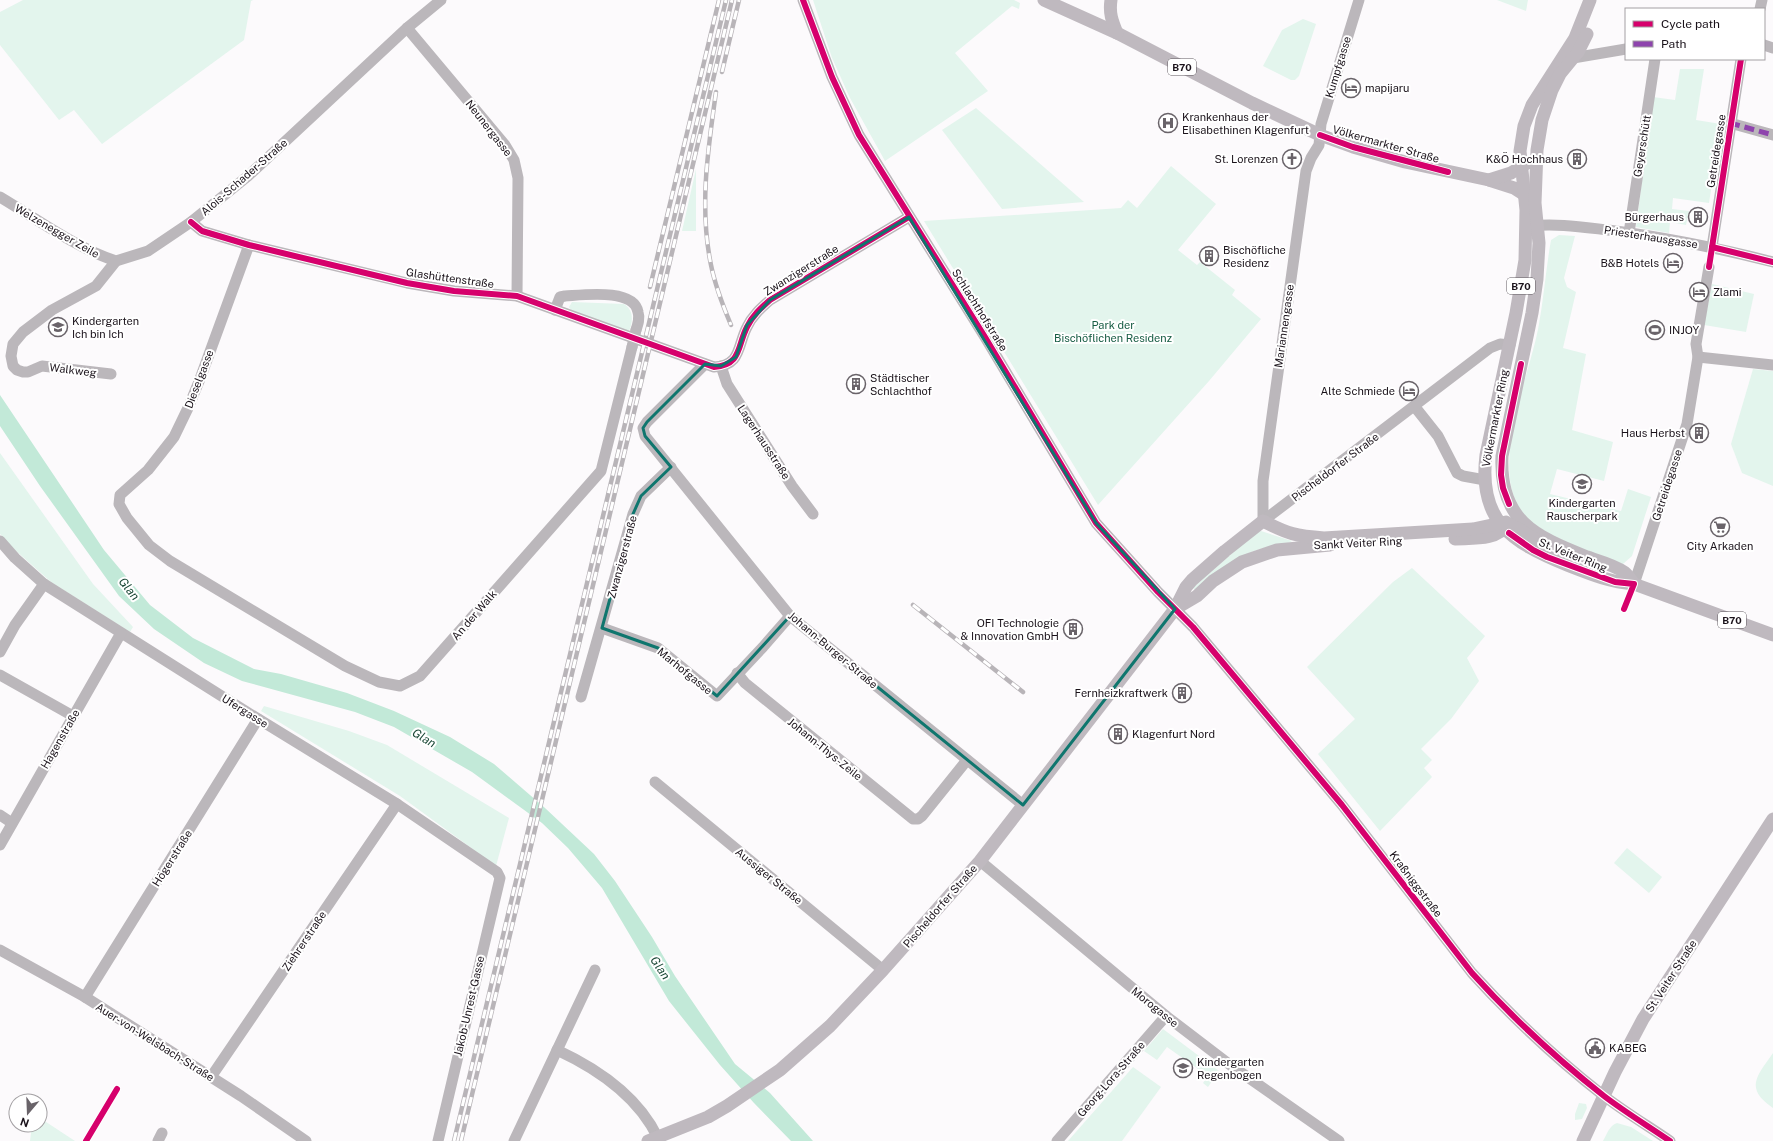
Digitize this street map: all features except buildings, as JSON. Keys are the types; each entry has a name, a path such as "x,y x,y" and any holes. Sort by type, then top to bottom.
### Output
{"main road":[{"name":"Völkermarkter Straße","path":"1044,0 1117,33 1252,103 1320,135 1360,149 1448,172 1489,180"},
{"path":"1111,0 1111,20 1117,33"},
{"name":"B70","path":"1532,226 1535,203 1537,150 1546,104 1581,26 1590,0"},
{"name":"B70","path":"1525,195 1521,168 1521,140 1526,117 1532,105 1566,60 1578,52 1590,26 1596,0"},
{"name":"B70","path":"1489,180 1511,174 1521,168 1537,150"},
{"name":"B70","path":"1489,180 1514,188 1525,195"},
{"name":"Völkermarkter Ring","path":"1507,521 1501,475 1502,456 1532,313 1537,279 1539,243 1532,226 1525,195"},
{"name":"Völkermarkter Ring","path":"1507,521 1489,504 1485,491 1486,455 1510,345 1532,226"},
{"name":"Völkermarkter Ring","path":"1510,345 1521,364"},
{"name":"Sankt Veiter Ring","path":"1263,521 1284,532 1300,536 1324,538 1473,529 1507,521"},
{"name":"Pischeldorfer Straße","path":"653,1139 708,1117 734,1102 772,1076 816,1040 883,970 980,861 1175,609 1186,587 1192,580 1225,551 1263,521"},
{"name":"Sankt Veiter Ring","path":"1197,596 1213,581 1231,568 1242,562 1277,550 1313,546 1488,538 1495,536 1507,521"},
{"name":"St. Veiter Ring","path":"1507,521 1533,550 1553,559 1615,582 1634,584 1773,635"},
{"name":"St. Veiter Ring","path":"1507,521 1523,522 1553,543 1624,572 1634,584"},
{"name":"Pischeldorfer Straße","path":"1175,609 1197,596"},
{"name":"St. Veiter Straße","path":"1583,1141 1615,1072 1643,1019 1773,819"}],"street":[{"name":"Alois-Schader-Straße","path":"116,261 148,251 191,222 248,176 407,28 441,0"},
{"name":"Schlachthofstraße","path":"803,0 844,105 859,135 909,217 985,337 1096,523 1175,609"},
{"name":"Kumpfgasse","path":"1320,135 1320,124 1359,0"},
{"name":"Neunergasse","path":"407,28 505,145 514,160 518,178 517,296"},
{"path":"1566,60 1625,49"},
{"name":"Geyerschütt","path":"1629,232 1655,60"},
{"name":"Getreidegasse","path":"1712,247 1741,60"},
{"path":"1730,123 1773,135"},
{"name":"Mariannengasse","path":"1263,521 1263,481 1300,209 1306,171 1311,158 1319,145 1320,135"},
{"name":"Welzenegger Zeile","path":"0,197 82,248 116,261"},
{"name":"Zwanzigerstraße","path":"721,366 736,357 748,325 757,312 770,300 909,217"},
{"name":"Glashüttenstraße","path":"191,222 202,231 249,245 407,283 454,291 517,296 705,364"},
{"name":"Priesterhausgasse","path":"1532,226 1557,224 1629,232 1712,247 1773,262"},
{"name":"Dieselgasse","path":"120,495 148,470 174,437 200,379 249,245"},
{"name":"Walkweg","path":"111,374 42,366 28,372 23,372 17,370 13,366 11,356 13,344 23,332 52,310 96,286 116,261"},
{"name":"Getreidegasse","path":"1634,584 1687,424 1698,357 1696,344 1709,267"},
{"name":"An der Walk","path":"120,495 119,504 126,518 149,545 170,561 345,666 379,682 400,686 420,676 601,471 636,330 638,311 635,304 625,297 613,295 560,297 555,310"},
{"name":"Pischeldorfer Straße","path":"1263,521 1415,407 1490,348 1500,344 1510,345"},
{"path":"1698,357 1773,365"},
{"path":"671,468 645,436 643,428 647,422 705,364 714,367 721,366"},
{"name":"Lagerhausstraße","path":"721,366 727,384 792,486 813,514"},
{"path":"1415,407 1438,436 1457,473 1463,476 1485,480"},
{"name":"Zwanzigerstraße","path":"581,697 602,628 632,514 641,496 671,468"},
{"name":"Johann-Burger-Straße","path":"671,468 790,616 1023,805"},
{"name":"Ufergasse","path":"0,541 15,558 44,584 258,719 397,804 497,872"},
{"path":"0,652 15,626 44,584"},
{"name":"Kraßniggstraße","path":"1175,609 1193,626 1346,811 1472,973 1549,1048 1604,1096 1670,1141"},
{"path":"737,673 763,647 790,616"},
{"name":"Marhofgasse","path":"602,628 658,648 717,696 737,673"},
{"name":"Hagenstraße","path":"0,845 121,633"},
{"name":"Johann-Thys-Zeile","path":"737,673 745,683 913,819 918,819 922,816 967,760"},
{"path":"0,675 73,716"},
{"name":"Högerstraße","path":"85,997 258,719"},
{"name":"Aussiger Straße","path":"655,782 883,970"},
{"name":"Ziehrerstraße","path":"212,1077 397,804"},
{"path":"0,815 12,823"},
{"name":"Morogasse","path":"980,861 1166,1016 1229,1064 1339,1141"},
{"name":"Jakob-Unrest-Gasse","path":"438,1141 500,878 497,872"},
{"name":"Auer-von-Welsbach-Straße","path":"0,950 85,997 212,1077 306,1141"},
{"path":"514,1141 595,970"},
{"name":"Georg-Lora-Straße","path":"1057,1141 1166,1016"},
{"path":"557,1050 586,1064 628,1097 652,1124 653,1139"}],"highlighted area":[{"path":"909,217 1096,523 1175,609 1023,805 790,616 717,696 658,648 602,628 633,514 641,496 671,467 645,436 643,428 647,422 705,364 721,366 736,357 747,325 770,300"}],"green space":[{"path":"23,0 253,0 251,1 244,40 102,144 74,110 59,120 0,45 0,12"},
{"path":"813,0 1014,0 1020,3 1019,9 1012,6 955,53 988,91 885,161 850,98 832,58"},
{"path":"1497,0 1528,0 1526,11"},
{"path":"1303,19 1316,24 1299,76 1295,80 1291,80 1263,66 1282,30"},
{"path":"1680,69 1704,69 1696,120 1721,124 1709,203 1673,198 1672,209 1689,211 1686,225 1670,222 1669,233 1636,227 1653,97 1675,100"},
{"path":"976,108 1084,202 1002,209 942,130"},
{"name":"Park der Bischöflichen Residenz","path":"1171,166 1216,204 1178,250 1197,265 1200,262 1235,290 1232,295 1261,319 1209,381 1098,505 924,221 1121,208 1128,200 1137,208"},
{"path":"696,169 696,231 682,231"},
{"path":"1559,235 1575,236 1564,278 1567,287 1576,292 1563,348 1586,354 1572,430 1613,442 1604,481 1557,469 1550,494 1621,511 1628,489 1651,497 1632,556 1623,564 1589,552 1557,538 1528,520 1514,497 1509,474 1510,449 1514,423 1539,324 1551,240"},
{"path":"1712,284 1754,294 1746,332 1704,325"},
{"path":"572,302 624,304 630,309 632,316 629,331 571,310 569,307"},
{"path":"1753,369 1773,371 1773,486 1742,473 1731,444"},
{"path":"0,453 93,584 133,627 130,632 51,582 15,550 0,534"},
{"path":"1261,531 1292,541 1285,544 1260,549 1242,556 1233,561 1195,590 1193,588 1255,533"},
{"path":"1412,568 1485,636 1467,658 1479,681 1451,719 1421,749 1432,760 1424,768 1432,777 1380,831 1318,754 1355,719 1307,667 1393,582"},
{"path":"264,706 349,731 387,745 509,818 496,866 400,796 261,711"},
{"path":"1627,848 1662,877 1649,893 1614,863"},
{"path":"1163,1029 1219,1071 1208,1087 1203,1083 1208,1076 1167,1047 1157,1060 1144,1051"},
{"path":"1773,1053 1773,1108 1764,1101 1759,1094 1756,1088 1756,1082 1762,1068"},
{"path":"1133,1067 1161,1087 1122,1141 1068,1141"},
{"path":"1579,1103 1586,1104 1587,1108 1582,1119 1575,1120 1575,1114"},
{"path":"48,1123 75,1141 30,1141 31,1133 48,1133"},
{"path":"1617,1123 1631,1127 1653,1141 1603,1141 1610,1128"}],"water":[{"name":"Glan","path":"0,395 104,550 150,605 193,638 254,669 281,674 347,693 394,711 450,737 494,764 545,808 594,854 615,881 652,937 675,976 735,1064 770,1093 813,1141 791,1141 720,1065 669,1001 602,888 568,848 542,823 472,772 394,727 355,712 242,681 204,663 154,629 119,596 40,486 0,426"}],"railway":[{"path":"650,287 719,0"},
{"path":"454,1141 726,0"},
{"path":"461,1141 732,0"},
{"path":"722,72 739,0"},
{"path":"716,92 706,178 705,200 707,243 713,273 731,325"},
{"path":"913,605 1023,692"}],"marked path":[{"path":"1730,123 1773,135"}],"cycle path":[{"path":"803,0 832,77 859,135 985,337 1096,523 1158,592 1193,627 1342,805 1472,973 1535,1037 1569,1068 1620,1108 1670,1141"},
{"path":"1709,267 1741,60"},
{"path":"1320,135 1353,147 1448,172"},
{"path":"191,222 202,231 249,245 407,283 454,291 517,296 714,367 730,363 737,353 751,319 770,300 909,217"},
{"path":"1712,247 1773,262"},
{"path":"1509,504 1503,488 1501,475 1502,456 1521,364"},
{"path":"1509,533 1533,550 1547,557 1615,582 1634,584 1624,609"},
{"path":"86,1141 117,1089"}],"place":[{"name":"mapijaru","path":"1351,88"},
{"name":"Krankenhaus der Elisabethinen Klagenfurt","path":"1168,123"},
{"name":"St. Lorenzen","path":"1292,159"},
{"name":"K&Ö Hochhaus","path":"1577,159"},
{"name":"Bürgerhaus","path":"1698,217"},
{"name":"Bischöfliche Residenz","path":"1209,256"},
{"name":"B&B Hotels","path":"1673,263"},
{"name":"Zlami","path":"1699,292"},
{"name":"Kindergarten Ich bin Ich","path":"58,327"},
{"name":"INJOY","path":"1655,330"},
{"name":"Städtischer Schlachthof","path":"856,384"},
{"name":"Alte Schmiede","path":"1409,391"},
{"name":"Haus Herbst","path":"1699,433"},
{"name":"Kindergarten Rauscherpark","path":"1582,484"},
{"name":"City Arkaden","path":"1720,527"},
{"name":"OFI Technologie & Innovation GmbH","path":"1073,629"},
{"name":"Fernheizkraftwerk","path":"1182,693"},
{"name":"Klagenfurt Nord","path":"1118,734"},
{"name":"KABEG","path":"1595,1048"},
{"name":"Kindergarten Regenbogen","path":"1183,1068"}]}
